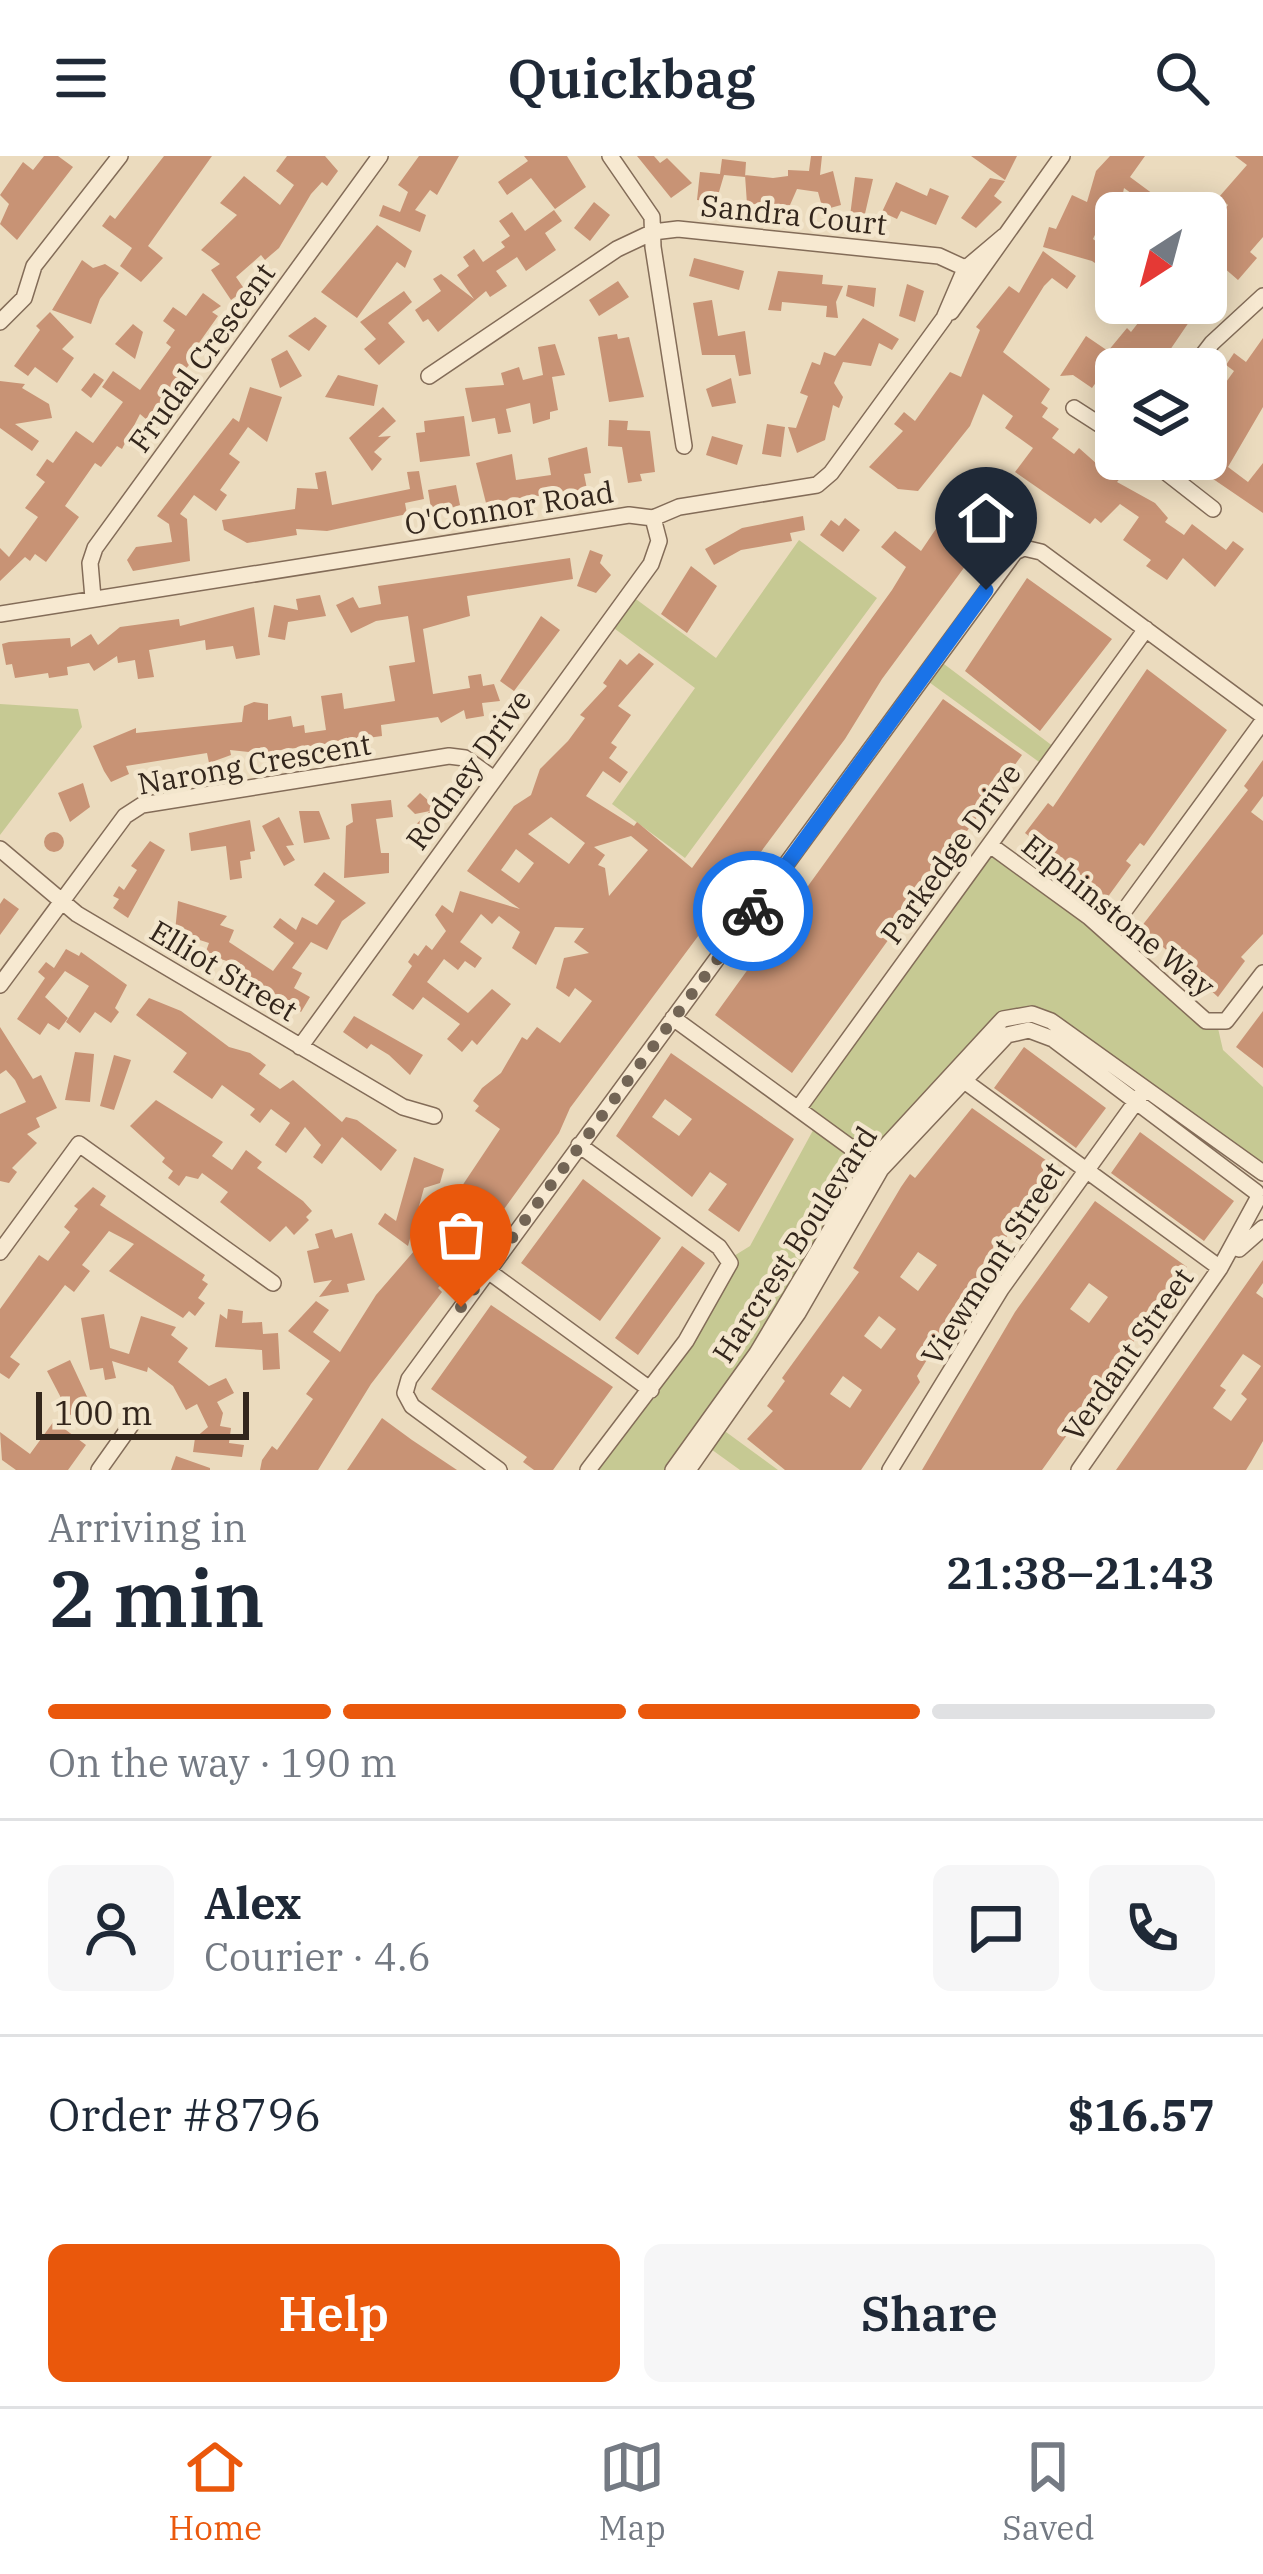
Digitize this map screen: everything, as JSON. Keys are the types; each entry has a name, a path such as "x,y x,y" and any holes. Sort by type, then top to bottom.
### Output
{"street":[{"path":"0,322 23,298 34,266 120,156"},
{"name":"Frudal Crescent","path":"93,598 90,563 95,548 380,156"},
{"path":"610,156 650,212 684,446"},
{"name":"O'Connor Road","path":"0,614 629,514 653,518 679,507 823,482 944,318 964,300 971,270 993,259 1004,236 1062,156"},
{"name":"Sandra Court","path":"429,376 617,249 653,232 678,229 939,256 971,270"},
{"path":"1209,348 1263,296"},
{"path":"1074,408 1095,422"},
{"path":"1176,480 1213,509"},
{"name":"Rodney Drive","path":"300,1047 655,558 658,542 653,518"},
{"path":"499,1470 412,1406 405,1393 409,1379 1019,549 1041,552 1263,718 1108,933"},
{"name":"Parkedge Drive","path":"798,1109 1146,629"},
{"name":"Narong Crescent","path":"0,985 125,816 142,805 449,756 464,758 494,778"},
{"name":"Elphinstone Way","path":"990,845 1108,933 1211,1024 1230,1018 1263,973"},
{"name":"Elliot Street","path":"0,849 62,903 403,1107 434,1116"},
{"name":"Harcrest Boulevard","path":"673,1470 757,1354 876,1166 988,1030 1009,1017 1032,1015 1051,1021 1260,1191"},
{"path":"673,1018 876,1166"},
{"name":"Harcrest Boulevard","path":"688,1470 798,1313 876,1166 1007,1035 1029,1030 1053,1039 1141,1095"},
{"path":"963,1080 1220,1268"},
{"name":"Viewmont Street","path":"890,1470 1000,1289 1141,1095"},
{"path":"0,1252 79,1144 273,1282"},
{"path":"579,1145 729,1259 728,1276 651,1390 588,1470"},
{"name":"Verdant Street","path":"1078,1470 1220,1268 1260,1191"},
{"name":"Verdant Street","path":"1220,1268 1263,1228"},
{"path":"488,1270 651,1390"},
{"path":"99,1470 136,1418"}],"green space":[{"path":"799,540 877,598 685,858 612,804 695,688 607,623 629,594 716,658"},
{"path":"936,658 1058,750 1046,767 922,677"},
{"path":"0,704 78,709 82,727 0,835"},
{"path":"990,845 1217,1024 1223,1050 1263,1087 1263,1173 1032,1014 988,1031 711,1421 778,1470 740,1470 697,1439 673,1470 588,1470 686,1341 729,1259 750,1246 817,1123 798,1109"}],"building":[{"path":"44,156 58,156 73,167 17,240 0,224 9,204 0,195 23,162 33,170"},
{"path":"164,156 212,156 148,246 163,258 141,282 120,266 132,248 102,226 110,215 115,219"},
{"path":"287,156 325,156 338,171 327,186 322,182 311,194 279,248 265,260 261,255 236,277 245,290 231,300 211,270 220,264 201,250 237,215 220,203 244,176 280,205 294,185 276,171"},
{"path":"419,156 459,156 437,195 430,190 415,210 426,215 420,232 379,216 383,205 400,212 408,192 398,185"},
{"path":"524,156 567,156 586,187 555,209 531,178 507,195 498,182 528,161"},
{"path":"637,156 654,156 660,163 667,158 692,183 671,198"},
{"path":"811,156 822,156 820,175 833,171 841,205 823,210 818,192 797,189 790,205 747,204 745,175 773,178 788,176 788,170 809,171"},
{"path":"971,156 1017,156 1005,180"},
{"path":"1110,156 1145,156 1130,177 1150,192 1124,188 1123,192 1095,192 1095,263 1043,247 1049,227 1056,229 1072,195 1087,202 1096,171"},
{"path":"1235,156 1263,156 1263,237 1250,252 1257,258 1238,280 1227,270 1228,205 1223,192 1247,165"},
{"path":"722,159 746,162 745,177 724,175 716,202 697,200 700,172 720,174"},
{"path":"855,177 873,179 864,218 850,216"},
{"path":"990,178 1005,181 994,196 1002,202 976,228 961,218"},
{"path":"896,182 927,196 930,188 949,196 936,225 901,211 897,219 882,212"},
{"path":"594,202 610,215 590,241 574,228"},
{"path":"554,210 562,221 545,233 556,250 526,271 517,257 496,271 507,286 490,297 486,291 438,332 428,319 423,322 415,310 441,291 433,279 441,274 474,299 457,275 469,266 463,257 474,249 483,262 505,247 501,242 510,236 499,221 512,212 525,231"},
{"path":"377,225 412,251 405,268 397,262 357,318 321,292"},
{"path":"1043,251 1076,276 1067,289 1052,278 1044,286 1003,352 1050,389 1041,403 1048,408 1042,417 1059,429 1052,438 1074,454 1079,448 1095,462 1095,480 1119,480 1155,503 1168,518 1165,522 1184,535 1192,524 1226,550 1233,541 1244,549 1215,587 1183,558 1167,580 1146,566 1151,560 1123,540 1139,517 1120,504 1101,523 1095,518 1090,524 1015,472 1033,448 1005,428 1013,416 983,394 970,426 918,491 898,489 869,467 903,431 894,424 904,412 915,421 950,372 961,377 980,330 976,327 1009,286 1019,293"},
{"path":"694,258 744,271 739,290 689,276"},
{"path":"82,260 93,268 105,264 119,273 100,299 91,324 52,310"},
{"path":"778,271 823,275 822,284 843,286 836,302 838,318 826,317 827,306 782,302 781,311 768,310"},
{"path":"618,281 629,297 599,316 589,300"},
{"path":"907,284 924,291 915,322 899,316"},
{"path":"848,285 876,288 874,307 846,296"},
{"path":"404,291 412,302 388,323 405,342 379,365 364,349 376,339 360,322"},
{"path":"203,293 221,306 212,312 218,316 194,350 198,353 147,420 140,414 122,449 117,446 101,467 95,463 65,506 79,517 46,562 35,554 30,561 25,557 0,581 0,548 9,557 38,517 25,508 45,482 36,475 47,459 53,463 76,431 93,443 123,402 102,387 113,371 140,390 171,347 166,343 175,330 163,321 173,307 186,316"},
{"path":"712,300 718,336 745,331 751,374 739,376 735,355 702,355 693,303"},
{"path":"50,312 74,337 62,349 74,358 57,383 35,367 28,376 14,366 40,330 36,326"},
{"path":"315,317 327,326 309,351 288,336"},
{"path":"863,318 899,339 892,350 879,343 871,366 843,362 834,383 843,397 839,408 833,405 825,440 797,453 788,427 796,428 808,396 800,393 812,362 820,365 824,352 835,356"},
{"path":"133,324 143,332 135,359 115,344"},
{"path":"1137,324 1188,324 1171,348 1110,348 1127,328 1131,332"},
{"path":"617,334 618,339 629,337 644,397 609,402 598,337"},
{"path":"1086,336 1104,348 1095,348 1092,388 1073,375 1060,376"},
{"path":"1263,338 1263,407 1228,467 1248,482 1263,463 1263,513 1215,480 1227,480 1227,381 1234,371 1227,364 1234,353 1246,362"},
{"path":"555,344 565,375 552,377 558,410 550,412 550,419 533,424 530,403 506,409 511,432 498,434 495,418 472,422 465,388 504,385 501,373 519,367 523,380 543,375 538,347"},
{"path":"287,350 302,376 280,388 271,359"},
{"path":"94,373 104,380 91,398 81,390"},
{"path":"338,375 378,385 374,406 325,397"},
{"path":"731,378 736,403 712,407 706,389"},
{"path":"0,381 25,384 22,388 49,404 52,418 15,424 39,441 32,451 0,428"},
{"path":"250,387 282,397 267,442 248,427 229,454 240,462 220,490 227,495 216,511 194,495 180,514 187,519 190,561 133,571 127,560 136,547 172,542 169,524 157,516 233,418 239,422"},
{"path":"383,407 396,421 378,437 391,436 374,452 382,459 372,471 349,438"},
{"path":"464,416 470,456 420,462 416,433 425,432 424,421"},
{"path":"609,420 628,421 627,430 650,431 655,472 640,474 642,481 628,483 622,447 608,446"},
{"path":"767,424 785,427 781,457 762,454"},
{"path":"712,436 743,445 737,465 706,455"},
{"path":"587,447 591,473 584,474 587,489 486,503 476,463 512,454 516,480 551,475 548,458"},
{"path":"326,471 332,505 410,489 407,472 419,471 424,499 405,503 407,514 327,531 296,529 297,535 247,543 224,530 222,520 295,509 297,488 318,489 315,473"},
{"path":"969,480 1008,508 882,679 845,739 570,1108 559,1133 473,1252 438,1288 442,1292 371,1384 318,1470 260,1470 272,1446 277,1450 313,1399 306,1394 330,1361 288,1331 316,1301 329,1310 313,1332 340,1352 376,1295 460,1198 458,1192 500,1129 475,1111 479,1106 473,1101 482,1088 501,1073 522,1037 527,1040 537,1027 560,1043 592,1001 575,988 569,997 556,988 564,958 589,953 574,942 584,928 555,927 536,965 512,948 520,932 499,916 492,924 481,914 460,942 482,958 475,968 465,961 458,970 444,959 427,982 468,1013 492,989 511,1004 477,1045 472,1040 462,1052 447,1039 460,1024 423,997 413,1010 392,995 412,966 408,962 414,953 418,956 426,945 432,950 446,931 435,915 442,905 453,913 460,891 520,909 467,871 514,806 531,795 540,769 585,718 580,715 607,686 603,683 620,659 627,665 639,653 654,664 618,706 631,715 611,743 617,747 609,758 628,772 620,783 603,771 586,796 634,826 637,822 692,868 906,567 881,547 895,531 921,551","holes":["551,817 585,843 569,864 528,834","631,836 648,850 609,896 605,868 598,865 605,855 594,847","516,849 534,863 519,883 501,870"]},
{"path":"456,485 460,505 432,514 428,490"},
{"path":"803,516 805,530 790,533 792,541 741,550 714,565 705,549 742,528"},
{"path":"845,518 860,530 843,552 820,535 831,520 839,526"},
{"path":"590,550 603,555 600,563 611,575 596,593 577,586"},
{"path":"570,558 573,579 467,596 470,616 423,629 433,694 470,688 468,676 481,674 483,686 494,684 500,701 482,703 484,716 466,719 464,710 441,723 438,717 381,725 382,736 259,753 230,750 231,755 209,763 207,753 126,766 129,774 111,782 93,746 136,728 136,733 242,722 244,706 254,702 268,704 268,720 291,716 293,727 304,725 305,733 326,730 321,696 342,693 344,709 395,701 389,666 415,662 408,616 376,621 351,633 336,605 353,597 359,608 381,604 378,586"},
{"path":"691,566 717,586 687,633 661,614"},
{"path":"1027,578 1112,639 1040,731 965,671"},
{"path":"320,595 326,616 288,622 285,640 268,637 274,605 298,610 296,599"},
{"path":"254,607 260,655 236,659 233,646 206,650 205,640 149,650 154,677 138,679 135,660 118,663 117,656 94,671 89,663 67,667 68,675 15,678 12,664 6,665 2,644 70,638 71,647 91,634 98,645 120,627 179,619 180,626"},
{"path":"541,616 560,630 514,691 500,681"},
{"path":"1147,669 1227,730 1144,846 1140,843 1126,861 1131,865 1107,898 1025,833 1048,803 1053,807"},
{"path":"943,699 1022,755 792,1073 715,1015"},
{"path":"1263,760 1263,796 1251,812 1263,821 1263,934 1241,957 1245,961 1218,997 1141,927 1248,790 1244,786"},
{"path":"83,783 90,807 70,822 58,793"},
{"path":"420,793 443,814 417,840 408,832 430,811 415,814 407,806"},
{"path":"391,800 393,817 376,819 381,853 389,853 389,873 344,878 346,826 353,822 351,804"},
{"path":"299,811 319,811 330,839 304,843"},
{"path":"279,817 294,845 286,846 295,860 284,866 262,826"},
{"path":"250,820 255,851 250,852 251,859 240,861 242,878 230,880 226,846 191,851 189,833"},
{"path":"54,832 64,842 54,852 44,842"},
{"path":"150,841 165,850 128,918 113,908 119,899 113,896 119,886 124,890 137,870 131,866"},
{"path":"324,872 366,903 342,921 327,950 311,942 292,968 302,973 294,988 310,997 301,1012 241,971 237,977 225,971 230,962 205,954 209,943 175,932 178,901 227,916 220,925 234,930 229,942 273,971 294,943 273,927 280,918 296,930 302,917 317,925 335,901 314,885"},
{"path":"4,898 19,909 0,935 0,904"},
{"path":"66,949 79,956 81,952 127,985 115,1008 119,1012 111,1023 95,1012 80,1033 66,1022 89,986 65,971 45,997 68,1018 59,1030 48,1023 40,1035 17,1019 45,978 38,972 46,962 54,968"},
{"path":"149,998 181,1011 229,1047 250,1053 266,1065 259,1074 280,1089 293,1080 342,1122 346,1117 357,1120 397,1150 381,1171 342,1137 322,1164 313,1157 321,1145 305,1127 286,1153 275,1145 290,1123 271,1109 260,1123 250,1115 255,1109 222,1085 212,1099 173,1072 187,1053 136,1015"},
{"path":"1263,1011 1263,1068 1236,1047"},
{"path":"354,1016 423,1055 410,1075 389,1055 371,1044 367,1049 343,1032"},
{"path":"0,1027 33,1079 41,1075 57,1108 36,1118 40,1127 27,1134 37,1143 12,1168 17,1172 9,1183 0,1181 0,1114 26,1102 6,1070 0,1074"},
{"path":"1024,1047 1106,1108 1076,1148 994,1088"},
{"path":"75,1052 94,1054 90,1102 65,1100"},
{"path":"671,1053 794,1139 739,1232 708,1210 727,1184 710,1172 692,1197 616,1136","holes":["665,1099 692,1119 679,1136 652,1117"]},
{"path":"114,1055 131,1060 114,1110 100,1106"},
{"path":"156,1100 223,1142 212,1156 232,1170 246,1150 262,1162 257,1168 312,1211 306,1217 309,1220 294,1235 286,1226 270,1242 220,1202 228,1192 202,1173 198,1179 186,1176 179,1186 168,1178 173,1171 162,1162 165,1158 130,1126"},
{"path":"972,1108 1057,1168 978,1276 917,1376 920,1382 861,1470 785,1470 747,1439 773,1411 767,1406 785,1381 782,1378 859,1272 853,1268 901,1187 910,1174 915,1178","holes":["918,1252 937,1265 918,1291 900,1277","879,1316 896,1329 881,1349 864,1336","843,1376 862,1390 850,1408 830,1394"]},
{"path":"1140,1132 1234,1201 1204,1241 1111,1173"},
{"path":"414,1157 444,1169 440,1183 424,1188 408,1246 378,1224 385,1213 396,1221"},
{"path":"583,1179 661,1238 600,1321 521,1263"},
{"path":"93,1187 106,1196 100,1205 205,1275 202,1280 208,1284 198,1298 205,1303 195,1316 189,1311 183,1318 109,1271 134,1244 109,1231 82,1265 90,1271 74,1292 65,1285 10,1357 20,1364 9,1379 0,1373 0,1309 39,1255 48,1261 70,1232 64,1227 78,1209 74,1206"},
{"path":"1095,1201 1187,1267 1042,1470 922,1470 1015,1312","holes":["1089,1283 1108,1297 1089,1323 1070,1309"]},
{"path":"332,1229 335,1238 352,1233 365,1280 347,1284 349,1292 319,1297 332,1280 314,1283 307,1251 319,1248 315,1234"},
{"path":"682,1246 705,1263 638,1355 615,1338"},
{"path":"1263,1260 1263,1283 1256,1293 1263,1298 1263,1441 1246,1470 1116,1470","holes":["1243,1354 1261,1366 1241,1394 1247,1399 1231,1421 1213,1408 1226,1390 1220,1386"]},
{"path":"491,1305 613,1387 553,1470 534,1470 523,1462 527,1457 431,1389"},
{"path":"228,1309 243,1311 242,1323 262,1322 263,1334 278,1333 280,1369 263,1370 262,1350 215,1347 220,1314 227,1319"},
{"path":"104,1314 110,1348 129,1354 141,1316 176,1327 171,1335 188,1348 178,1362 209,1386 226,1378 234,1393 217,1402 223,1413 220,1426 231,1428 229,1443 244,1445 242,1457 193,1452 195,1438 208,1427 197,1404 186,1410 173,1386 148,1367 147,1372 112,1361 116,1378 105,1380 103,1368 90,1370 81,1318"},
{"path":"70,1360 90,1403 70,1415 47,1371"},
{"path":"382,1418 412,1440 457,1470 347,1470"},
{"path":"54,1421 86,1445 68,1470 16,1470 2,1460 0,1432 30,1454"},
{"path":"176,1456 210,1468 210,1470 171,1470"}],"way so far":[{"path":"461,1307 753,911"}],"route":[{"path":"753,911 986,590"}]}
